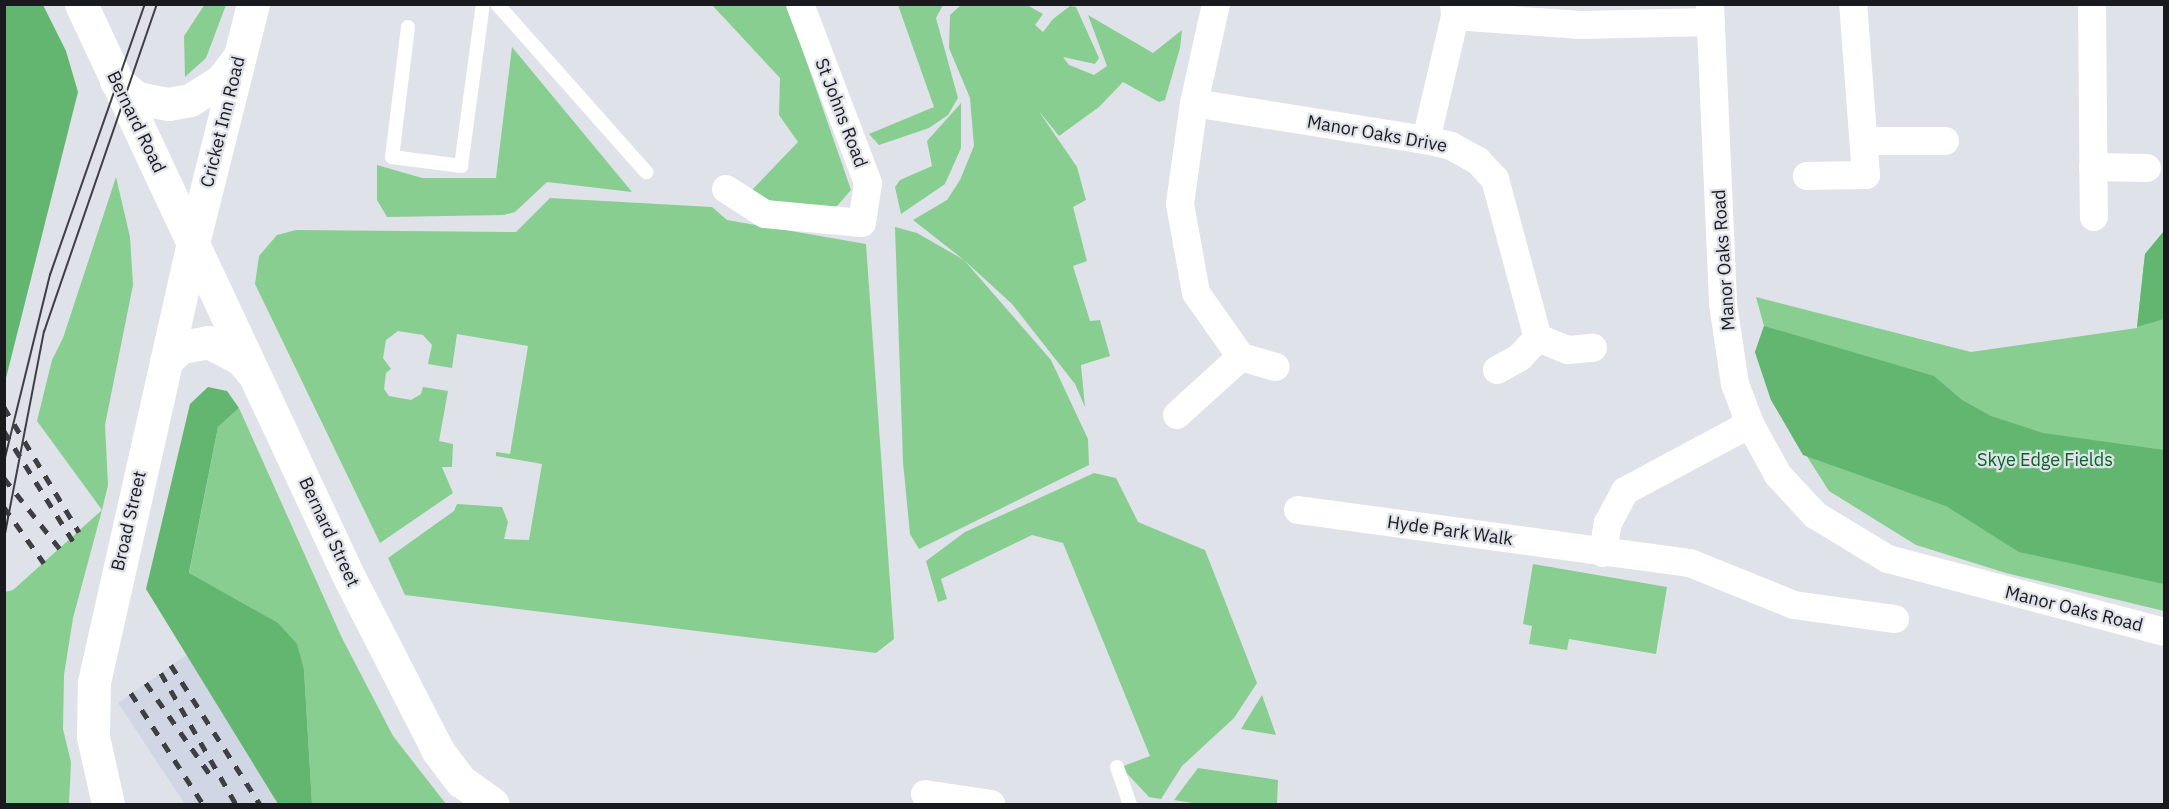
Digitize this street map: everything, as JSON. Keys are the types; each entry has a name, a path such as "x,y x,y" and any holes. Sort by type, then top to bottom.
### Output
{"main road":[{"name":"Bernard Road","path":"81,4 116,81 194,239"},
{"name":"Cricket Inn Road","path":"194,239 253,4"},
{"path":"116,81 137,98 168,104 190,100 221,81 239,57"},
{"name":"Broad Street","path":"108,804 94,745 94,682 194,239"},
{"name":"Bernard Street","path":"194,239 347,573 438,751 461,781 493,804"},
{"path":"166,361 181,347 208,342 240,358 258,379"}],"street":[{"name":"St Johns Road","path":"726,189 765,214 862,223 868,183 800,4"},
{"path":"1216,4 1194,102 1180,204 1196,293 1241,357 1276,367"},
{"path":"1807,176 1866,175 1852,4"},
{"path":"2092,4 2094,217"},
{"path":"1426,140 1454,10 1581,25 1711,13"},
{"name":"Manor Oaks Road","path":"1711,13 1723,304 1735,384 1750,424 1778,475 1815,515 1888,559 2164,632"},
{"name":"Manor Oaks Drive","path":"1194,102 1426,140 1451,146 1478,160 1495,179 1538,338"},
{"path":"1865,141 1945,141"},
{"path":"2093,167 2147,168"},
{"path":"1497,369 1520,357 1538,338 1568,350 1593,348"},
{"path":"1177,415 1241,357"},
{"path":"1603,552 1608,523 1625,491 1750,424"},
{"name":"Hyde Park Walk","path":"1298,510 1690,563 1794,605 1895,619"},
{"path":"925,794 991,804"}],"lane":[{"path":"408,27 392,157 461,166 483,4"},
{"path":"497,4 646,172"},
{"path":"1118,768 1130,804"}],"shaded area":[{"path":"188,654 278,804 185,804 118,703"}],"green space":[{"path":"5,4 43,5 66,51 78,92 5,382"},
{"path":"205,4 226,5 206,58 185,77 184,36"},
{"path":"712,5 787,5 851,190 837,206 824,210 767,208 749,193 798,142 779,115 780,78"},
{"path":"898,5 943,5 936,18 958,98 948,115 929,128 879,145 869,134 934,107"},
{"path":"961,5 1027,5 1043,14 1035,25 1043,32 1053,19 1070,6 1076,7 1099,58 1095,64 1063,57 1069,65 1094,75 1107,66 1088,15 1153,53 1182,30 1180,48 1165,100 1159,102 1123,82 1099,107 1059,136 1038,110 1077,167 1086,200 1073,207 1087,261 1073,266 1090,321 1100,320 1110,356 1081,365 1085,407 1075,384 1012,304 964,260 913,220 947,200 960,180 974,146 970,98 949,48 950,15"},
{"path":"512,47 632,192 547,182 515,212 504,215 387,217 377,200 377,165 422,178 496,178"},
{"path":"961,103 961,148 945,184 901,214 895,187 900,180 932,166 927,141"},
{"path":"116,177 130,237 133,285 105,425 108,485 102,510 37,421 52,360 63,338"},
{"path":"550,198 712,207 727,220 866,244 894,639 876,653 405,595 388,558 454,511 457,504 502,507 508,522 504,539 529,540 542,464 496,456 496,452 510,454 528,346 457,334 452,368 428,364 432,345 423,335 398,331 386,340 383,358 391,369 386,373 384,389 389,396 411,400 421,394 423,387 448,391 439,441 453,444 452,467 442,467 453,493 380,543 255,284 259,256 277,235 296,230 516,232"},
{"path":"895,227 917,233 964,260 1051,360 1088,439 1089,465 919,549 910,534 903,462"},
{"name":"Skye Edge Fields","path":"2164,231 2164,611 2006,573 1916,545 1829,491 1771,400 1755,352 1764,326 1756,297 1971,352 2137,328 2145,254"},
{"path":"2164,231 2164,319 2137,327 2145,254"},
{"path":"1764,326 1934,376 1962,400 1991,416 2043,433 2164,450 2164,584 2019,552 1946,506 1803,455 1771,400 1755,352"},
{"path":"208,387 227,391 239,408 218,427 189,573 278,623 297,644 304,670 312,804 278,804 146,589 190,404"},
{"path":"239,408 342,638 393,736 446,804 312,804 304,670 189,574 218,427"},
{"path":"1094,473 1116,478 1138,522 1205,550 1257,683 1234,718 1182,766 1161,799 1149,797 1121,767 1150,756 1063,543 1032,535 941,579 947,599 938,602 926,561 965,532"},
{"path":"102,510 73,618 64,675 63,729 71,762 69,804 5,804 5,592 13,590"},
{"path":"1533,564 1667,587 1656,654 1569,639 1567,650 1529,644 1532,626 1523,624"},
{"path":"1262,695 1276,735 1241,729"},
{"path":"1198,768 1278,780 1277,804 1199,804 1174,800"}],"tram line":[{"path":"4,462 50,275 145,4"},
{"path":"4,539 44,332 157,4"}],"railway":[{"path":"4,407 79,532"},
{"path":"4,431 73,541"},
{"path":"4,478 60,549"},
{"path":"4,507 44,563"},
{"path":"171,665 260,804"},
{"path":"161,673 236,804"},
{"path":"146,683 211,776"},
{"path":"131,693 203,804"}]}
